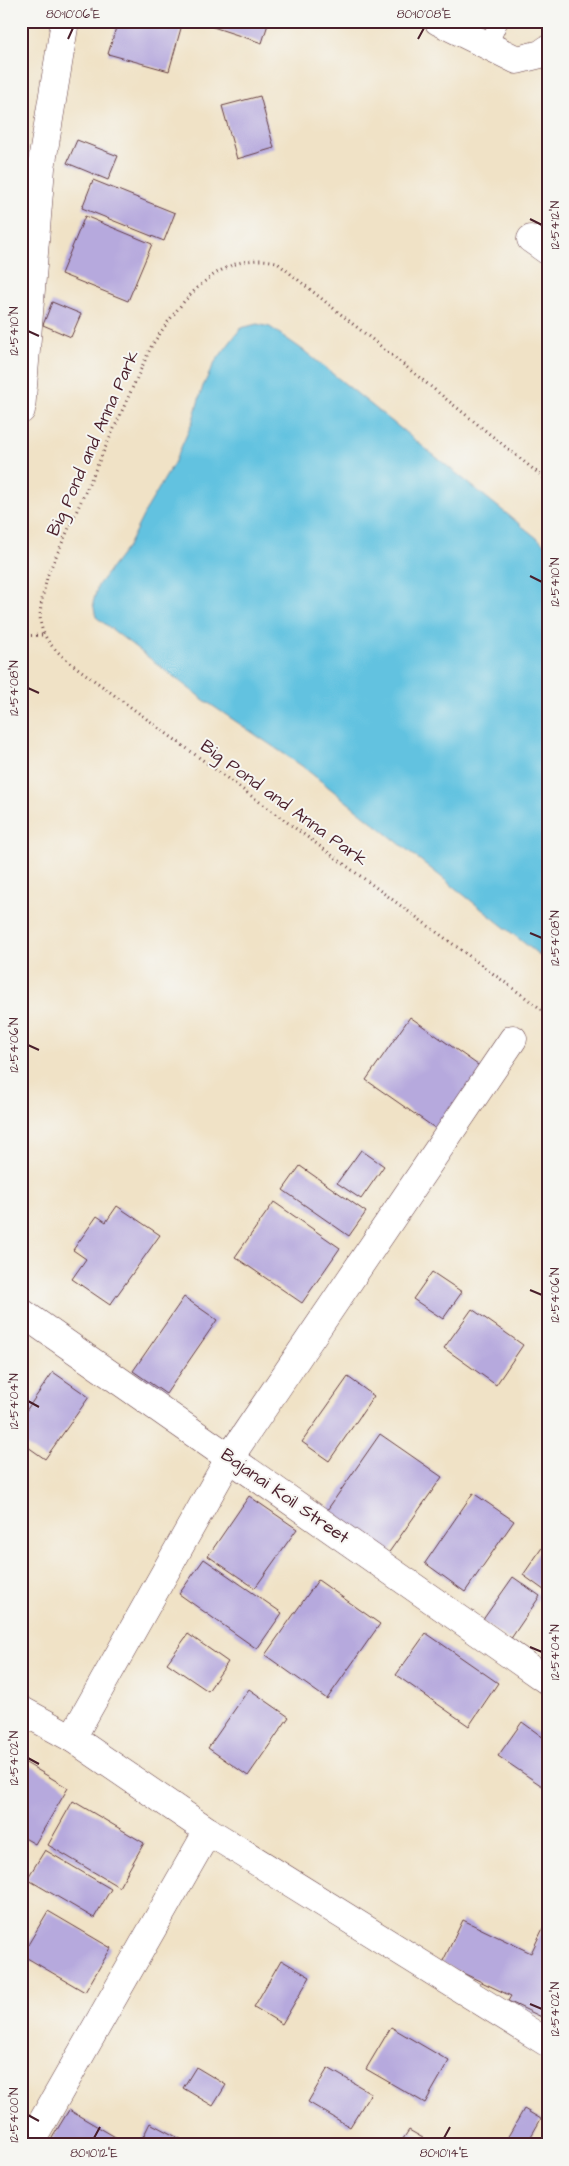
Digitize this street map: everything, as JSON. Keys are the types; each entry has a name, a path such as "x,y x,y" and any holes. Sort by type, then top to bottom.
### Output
{"street":[{"path":"21,410 41,168 66,21"},
{"path":"438,21 517,60 541,54 548,49"},
{"path":"72,1738 230,1457 513,1039"},
{"name":"Bajanai Koil Street","path":"21,1312 548,1681"},
{"path":"21,1710 72,1738 208,1831 548,2043"},
{"path":"29,2145 208,1831"}],"lane":[{"path":"488,46 498,21"}],"path":[{"name":"Big Pond and Anna Park","path":"548,481 276,262 263,259 242,261 202,282 171,315 151,347 48,574 40,605 40,630 59,654 548,1014"},
{"path":"21,636 44,635"}],"water":[{"path":"257,324 270,327 303,350 548,547 548,962 302,766 204,700 96,617 93,603 98,585 128,546 146,510 174,463 192,423 203,386 215,362 241,328"}],"building":[{"path":"118,21 183,21 169,71 108,54"},
{"path":"212,21 269,21 262,43 210,26"},
{"path":"260,96 274,148 237,159 222,106"},
{"path":"77,140 118,156 108,180 67,163"},
{"path":"93,180 175,213 164,241 82,208"},
{"path":"85,216 152,244 128,301 61,274"},
{"path":"52,302 81,314 71,337 43,325"},
{"path":"410,1017 485,1070 442,1133 366,1080"},
{"path":"361,1150 384,1166 361,1199 337,1183"},
{"path":"300,1166 366,1212 349,1236 283,1190"},
{"path":"274,1202 340,1248 302,1303 235,1257"},
{"path":"117,1206 160,1235 110,1305 72,1279 86,1259 73,1250 97,1216 106,1222"},
{"path":"432,1272 462,1292 443,1319 413,1299"},
{"path":"184,1297 217,1320 166,1394 133,1371"},
{"path":"472,1309 523,1345 496,1385 444,1348"},
{"path":"53,1372 89,1397 45,1459 21,1442 21,1418"},
{"path":"348,1377 374,1396 329,1461 302,1442"},
{"path":"380,1434 442,1477 385,1558 323,1516"},
{"path":"473,1493 514,1521 465,1592 425,1563"},
{"path":"249,1496 297,1529 255,1588 208,1556"},
{"path":"548,1539 548,1593 523,1575"},
{"path":"204,1559 282,1613 257,1649 179,1594"},
{"path":"513,1577 540,1596 510,1640 482,1621"},
{"path":"318,1580 380,1624 327,1699 265,1655"},
{"path":"426,1633 498,1683 469,1726 396,1675"},
{"path":"188,1634 228,1662 208,1691 167,1663"},
{"path":"249,1689 289,1717 248,1776 208,1748"},
{"path":"522,1722 548,1741 548,1790 498,1756"},
{"path":"21,1760 68,1788 35,1844 21,1836"},
{"path":"73,1801 144,1843 119,1887 48,1845"},
{"path":"45,1850 111,1889 94,1918 27,1879"},
{"path":"48,1911 111,1948 85,1992 22,1955"},
{"path":"548,1918 548,2020 508,2001 511,1996 442,1963 463,1920 531,1953"},
{"path":"281,1960 310,1977 282,2024 254,2007"},
{"path":"391,2027 449,2061 425,2103 366,2069"},
{"path":"196,2067 226,2085 213,2106 183,2088"},
{"path":"328,2068 371,2093 350,2127 308,2102"},
{"path":"524,2109 541,2119 526,2145 503,2145"},
{"path":"69,2110 129,2145 63,2145 52,2138"},
{"path":"150,2123 192,2145 139,2145"},
{"path":"409,2130 435,2145 399,2145"}]}
